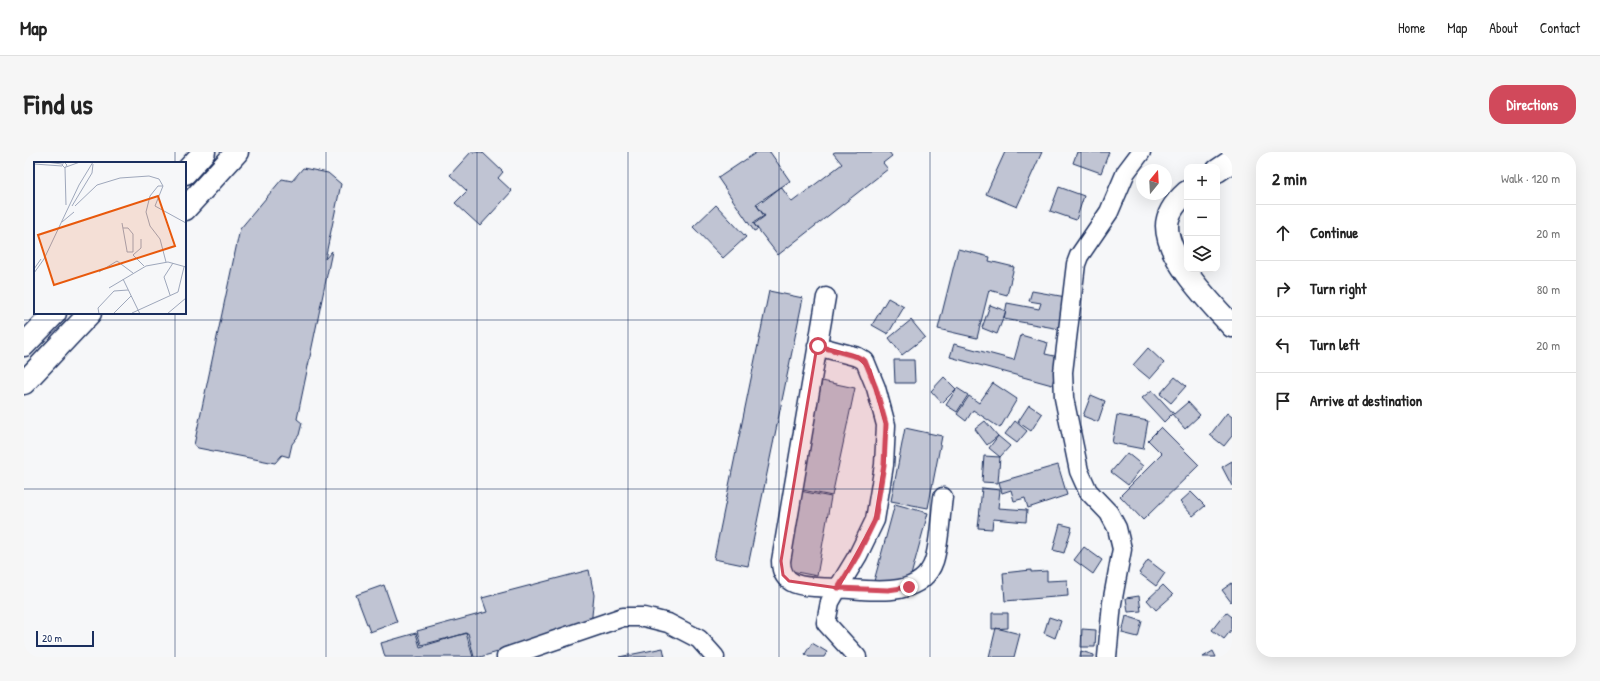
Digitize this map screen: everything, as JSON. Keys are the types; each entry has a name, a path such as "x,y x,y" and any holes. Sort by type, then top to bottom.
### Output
{"main road":[{"path":"186,172 204,152"},
{"path":"186,208 237,152"},
{"path":"1220,169 1232,161"},
{"path":"1184,195 1172,209 1167,224 1168,237 1185,270 1232,326"},
{"path":"24,345 54,314"},
{"path":"24,383 89,314"}],"street":[{"path":"1107,657 1112,603 1122,549 1116,528 1109,513 1088,491 1079,470 1064,398 1063,372 1076,264 1079,256 1109,212 1126,172 1141,152"},
{"path":"826,297 781,561 781,570 785,578 796,584 838,588 899,590 909,587 922,580 930,571 934,560 944,497"},
{"path":"818,346 858,357 865,361 876,388 886,424 884,465 875,520 858,555 830,602 827,612 826,623 857,657"},
{"path":"506,657 623,617 637,617 668,623 699,639 715,657"}],"highlighted area":[{"path":"817,346 858,357 870,370 886,425 884,465 875,520 838,588 789,581 783,575 781,561"}],"building":[{"path":"471,152 482,152 503,172 498,178 512,191 480,226 455,203 467,191 450,175"},
{"path":"757,152 770,152 790,181 756,204 764,216 753,223 758,229 754,231 718,178"},
{"path":"889,152 892,156 883,163 888,169 778,255 754,224 765,216 757,206 781,187 792,202 842,164 833,153"},
{"path":"1005,152 1042,152 1017,207 986,194"},
{"path":"1077,152 1109,152 1101,173 1073,163"},
{"path":"303,168 328,173 341,184 325,259 332,251 297,419 302,423 299,435 292,444 289,457 282,455 275,463 198,448 194,445 240,229 282,179 292,181"},
{"path":"1059,187 1084,196 1076,220 1050,211"},
{"path":"716,205 746,237 723,258 693,227"},
{"path":"958,249 990,257 989,261 1014,267 1007,295 989,290 977,338 938,329"},
{"path":"769,291 803,298 748,566 714,559"},
{"path":"1032,291 1066,297 1060,329 1004,319 1007,303 1039,309 1041,303 1029,301"},
{"path":"888,298 904,307 888,334 872,325"},
{"path":"990,305 1006,311 997,334 982,328"},
{"path":"911,320 925,337 902,355 889,338"},
{"path":"1021,335 1048,343 1045,354 1059,357 1052,385 950,357 954,344 1014,360"},
{"path":"1148,348 1164,363 1150,379 1133,365"},
{"path":"894,360 914,360 915,383 895,383"},
{"path":"944,377 956,389 942,403 931,391"},
{"path":"1175,377 1186,386 1171,403 1160,394"},
{"path":"822,381 855,388 832,496 798,489"},
{"path":"993,383 1017,399 1000,428 973,410 966,421 957,414 969,396 979,403"},
{"path":"957,388 968,395 957,412 946,405"},
{"path":"1152,390 1174,414 1188,402 1200,415 1185,429 1172,414 1164,422 1142,398"},
{"path":"1091,395 1105,401 1098,422 1083,416"},
{"path":"1029,405 1042,414 1031,431 1018,422"},
{"path":"1227,413 1232,417 1232,436 1224,446 1210,435"},
{"path":"1117,415 1148,421 1143,449 1112,443"},
{"path":"985,421 998,436 987,445 975,429"},
{"path":"1015,421 1027,431 1017,443 1005,434"},
{"path":"1161,427 1199,465 1143,520 1120,496 1162,454 1148,440"},
{"path":"905,428 942,436 928,508 891,501"},
{"path":"998,436 1010,446 1000,457 989,448"},
{"path":"1127,453 1143,466 1128,485 1111,472"},
{"path":"984,456 1000,457 998,483 982,482"},
{"path":"1232,461 1232,486 1222,467"},
{"path":"1058,465 1067,495 1028,508 1025,498 1014,501 1011,490 1002,493 999,482"},
{"path":"982,488 1000,490 998,508 1027,510 1026,522 993,519 992,529 978,528"},
{"path":"800,491 831,497 817,576 786,570"},
{"path":"1191,492 1205,506 1193,516 1180,502"},
{"path":"895,504 928,513 907,590 874,581"},
{"path":"1060,524 1072,527 1064,553 1053,550"},
{"path":"1084,547 1102,560 1093,574 1074,560"},
{"path":"1148,560 1165,573 1156,586 1139,573"},
{"path":"589,570 594,595 591,626 480,657 474,657 468,633 421,645 417,631 487,612 482,598"},
{"path":"1031,570 1031,572 1047,571 1047,581 1067,580 1068,596 1005,601 1003,573"},
{"path":"1232,583 1232,601 1231,602 1222,590"},
{"path":"384,585 397,622 370,632 356,595"},
{"path":"1163,585 1173,595 1156,610 1147,600"},
{"path":"1139,596 1141,611 1128,612 1126,598"},
{"path":"1226,612 1232,617 1232,629 1224,639 1212,630"},
{"path":"992,613 1008,613 1008,628 992,629"},
{"path":"1126,616 1142,621 1138,637 1122,633"},
{"path":"1049,617 1061,621 1055,638 1044,633"},
{"path":"996,628 1020,634 1014,657 989,657"},
{"path":"1082,629 1096,630 1095,647 1081,647"},
{"path":"416,633 420,647 466,633 473,657 385,657 381,643"},
{"path":"812,643 827,652 824,657 809,657 805,654"},
{"path":"663,648 665,657 619,657"},
{"path":"1081,651 1094,655 1094,657 1080,657"},
{"path":"1213,651 1216,657 1203,657"}],"route":[{"path":"818,346 858,357 865,361 870,370 886,424 884,465 875,520 858,555 838,588 899,590 909,587"}]}
